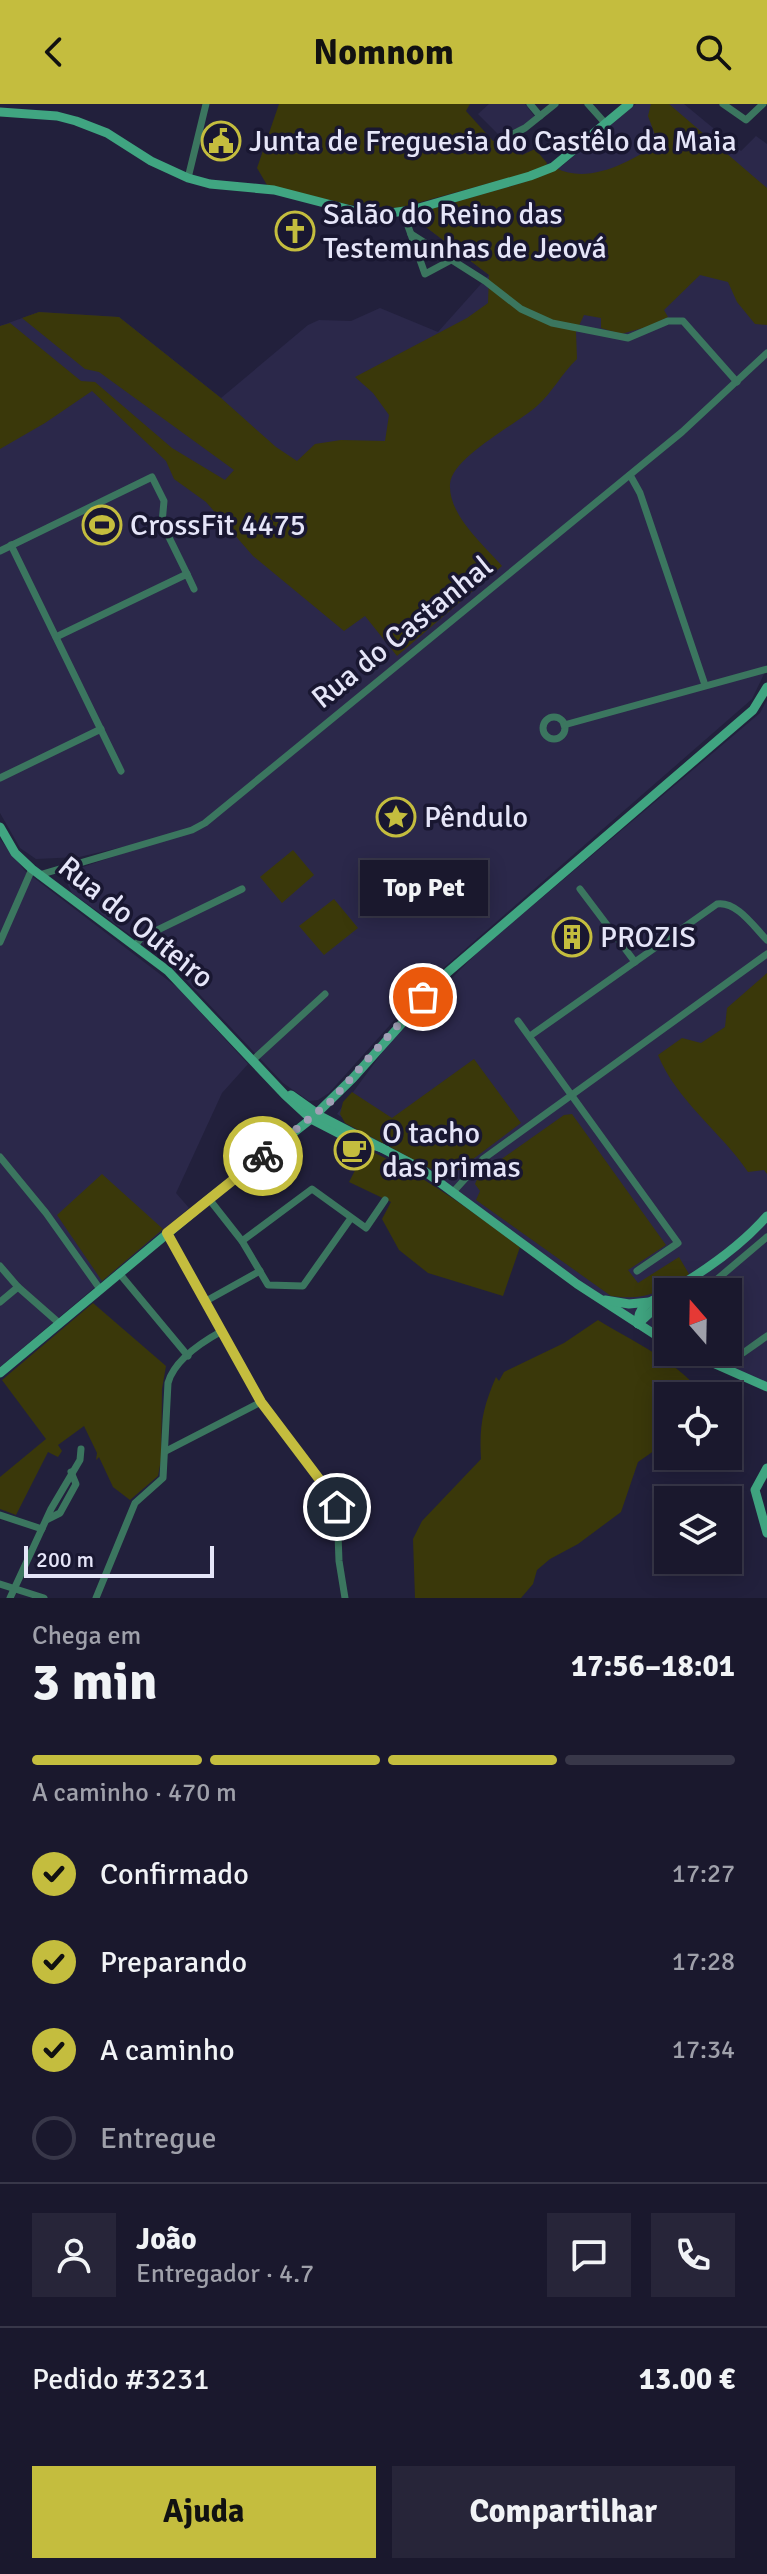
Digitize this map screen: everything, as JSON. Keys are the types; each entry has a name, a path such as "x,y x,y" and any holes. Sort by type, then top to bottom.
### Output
{"main road":[{"path":"0,112 57,116 76,121 107,133 151,161 188,178 210,184 274,190 355,211 383,214 403,212 553,167 629,104"},
{"path":"0,1373 167,1233 314,1117 435,984 753,710 767,687"},
{"name":"Rua do Outeiro","path":"0,827 15,853 185,986 278,1087 314,1117"},
{"path":"330,1102 337,1123"},
{"path":"314,1117 337,1123 420,1168 597,1298 654,1334"},
{"path":"314,1117 342,1135 385,1149"},
{"path":"691,1278 750,1236 767,1216"},
{"path":"597,1298 653,1305"},
{"path":"638,1324 638,1313 653,1305"},
{"path":"653,1305 654,1310"},
{"path":"720,1366 767,1387"},
{"path":"767,1468 755,1490 767,1533"}],"street":[{"path":"188,178 206,104"},
{"path":"530,104 540,116"},
{"path":"507,137 525,128 555,104"},
{"path":"588,104 605,123"},
{"path":"723,104 746,120 763,104"},
{"path":"403,212 425,274 453,259"},
{"path":"411,234 453,259 521,309 552,323 628,338 668,321 683,321 737,382"},
{"name":"Rua do Castanhal","path":"36,872 192,830 205,823 630,475 763,361 767,353"},
{"path":"630,475 640,493 705,685"},
{"path":"0,551 152,477 164,501 162,523 194,589"},
{"path":"11,545 121,771"},
{"path":"56,637 187,574"},
{"path":"564,725 767,669"},
{"path":"0,778 101,729"},
{"path":"0,942 36,872"},
{"path":"135,946 141,938 242,889"},
{"path":"580,889 635,962"},
{"path":"530,1036 713,906 723,902 733,906 767,940"},
{"path":"454,1191 483,1159 767,954"},
{"path":"253,1060 325,994"},
{"path":"518,1021 678,1243 637,1271"},
{"path":"0,1157 46,1213 100,1289"},
{"path":"242,1241 312,1189 366,1228 385,1200"},
{"path":"209,1199 242,1241 268,1285 303,1286 351,1218"},
{"path":"167,1233 261,1402 332,1496 337,1507 339,1561 345,1598"},
{"path":"719,1278 767,1237"},
{"path":"0,1266 18,1287 59,1323"},
{"path":"206,1301 260,1271"},
{"path":"119,1273 188,1356"},
{"path":"0,1302 18,1287"},
{"path":"96,1598 135,1503 163,1478 171,1371 222,1331"},
{"path":"742,1353 767,1336"},
{"path":"166,1451 261,1402"},
{"path":"10,1598 42,1529 48,1519 60,1513 76,1484 71,1472 80,1460 81,1449"},
{"path":"0,1515 42,1529"},
{"path":"0,1584 44,1598"}],"shaded area":[{"path":"279,104 470,104 466,111 493,141 515,139 522,155 535,149 547,163 545,168 399,208 350,205 267,185 257,168"},
{"path":"489,104 525,104 535,117 521,127 498,134 478,114"},
{"path":"636,104 684,104 741,151 756,136 767,144 767,662 764,674 752,699 432,978 329,1093 318,1100 309,1101 283,1083 185,979 158,955 72,893 68,885 71,872 77,869 180,834 79,857 36,859 20,848 0,813 0,326 39,312 119,317 221,398 308,325 319,320 351,321 380,308 438,332 489,275 410,215 525,182 562,166"},
{"path":"651,104 669,104 767,188 767,325 755,324 737,302 728,282 700,275 664,310 668,317 650,326 621,334 601,328 601,318 584,315 576,332 577,359 537,406 473,452 453,474 450,484 455,507 477,539 502,566 397,656 365,616 344,631 253,556 206,502 174,479 166,461 92,391 0,449 0,326 10,323 81,381 95,382 172,448 225,480 234,470 99,372 85,369 22,318 39,312 119,317 297,461 315,444 341,440 385,441 389,415 373,393 355,377 467,318 488,303 489,275 410,215 525,182 556,168 582,174 622,164 658,143 648,116"},
{"path":"767,700 767,1389 717,1366 742,1366 742,1278 654,1278 654,1333 337,1114 395,1035 478,952 760,713"},
{"path":"0,839 25,871 178,988 248,1064 222,1093 176,1193 189,1208 0,1367"},
{"path":"293,850 314,875 282,903 260,877"},
{"path":"334,899 358,928 324,955 299,926"},
{"path":"767,973 767,1174 764,1170 748,1172 676,1087 658,1055 682,1038 701,1043 725,1027 727,1008"},
{"path":"474,1059 521,1123 448,1178 345,1123 340,1114 343,1102 352,1092 392,1118"},
{"path":"572,1114 666,1245 628,1270 638,1283 679,1257 689,1274 683,1278 654,1278 652,1294 611,1296 476,1200 480,1191 475,1184 479,1175 564,1115"},
{"path":"366,1149 427,1182 520,1247 503,1296 428,1273 399,1250 382,1219 391,1202 349,1182"},
{"path":"102,1174 163,1229 102,1281 57,1215"},
{"path":"93,1303 166,1366 158,1476 130,1500 113,1487 99,1457 96,1460 97,1453 84,1426 58,1445 62,1451 58,1457 48,1452 16,1515 0,1509 0,1477 46,1439 2,1380"},
{"path":"598,1320 654,1353 654,1366 674,1366 691,1382 654,1382 654,1451 638,1462 621,1512 537,1570 533,1584 521,1598 415,1598 413,1539 422,1521 481,1459 483,1417 496,1377 499,1381 504,1372 564,1343"}],"way so far":[{"path":"263,1156 330,1102 423,997"}],"place":[{"name":"Junta de Freguesia do Castêlo da Maia","path":"221,141"},
{"name":"Salão do Reino das Testemunhas de Jeová","path":"295,231"},
{"name":"CrossFit 4475","path":"102,525"},
{"name":"Pêndulo","path":"396,817"},
{"name":"PROZIS","path":"572,937"},
{"name":"Top Pet","path":"423,997"},
{"name":"O tacho das primas","path":"354,1150"}],"route":[{"path":"263,1156 167,1233 261,1402 337,1507"}]}
